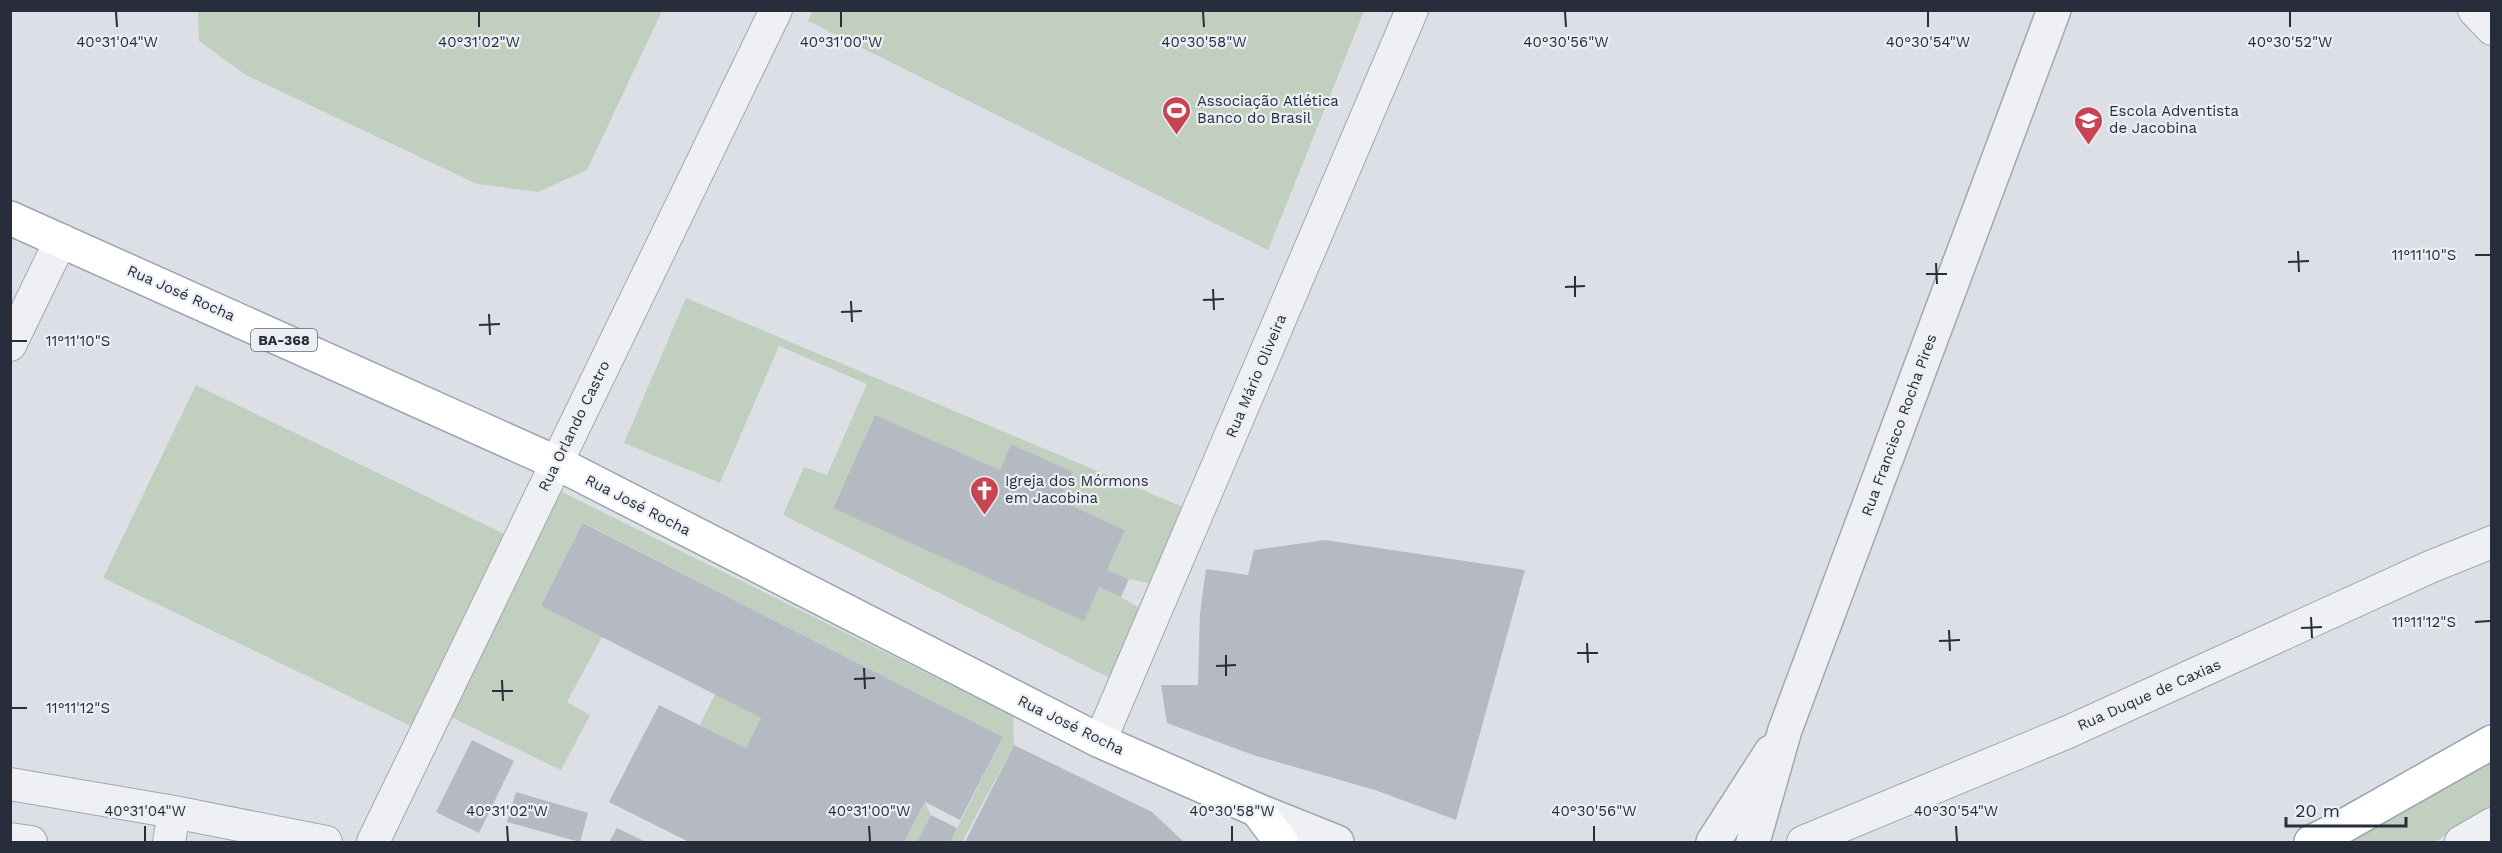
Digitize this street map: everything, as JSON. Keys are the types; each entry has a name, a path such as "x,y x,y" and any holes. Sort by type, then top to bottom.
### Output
{"main road":[{"name":"Rua José Rocha","path":"10,218 556,463 1100,741 1257,810"},
{"path":"2311,843 2492,742"},
{"path":"1257,810 1281,843"}],"street":[{"name":"Rua Orlando Castro","path":"373,843 776,10"},
{"name":"Rua Mário Oliveira","path":"1100,741 1412,10"},
{"name":"Rua Francisco Rocha Pires","path":"1753,843 1785,730 2054,10"},
{"path":"2474,10 2492,29"},
{"path":"10,345 61,240"},
{"name":"Rua Duque de Caxias","path":"1803,843 2068,732 2430,567 2492,542"},
{"path":"1713,843 1785,730"},
{"path":"10,784 174,812 326,843"},
{"path":"1257,810 1337,843"},
{"path":"168,843 174,812"},
{"path":"2461,843 2492,824"},
{"path":"10,839 31,843"}],"green space":[{"path":"198,10 662,11 587,170 538,192 477,184 246,75 199,41"},
{"name":"Associação Atlética Banco do Brasil","path":"813,10 1364,11 1268,250 808,21"},
{"path":"686,298 1197,513 1166,587 1129,579 1107,570 1125,530 1059,500 1072,472 1011,444 1000,470 875,415 833,507 1084,620 1099,587 1153,616 1124,685 783,515 804,467 827,475 867,384 779,346 720,483 624,443"},
{"path":"196,385 504,534 411,726 103,578"},
{"path":"546,484 1013,716 1014,745 962,842 950,842 1003,737 584,523 541,606 602,637 567,702 590,715 561,770 436,710"},
{"path":"715,694 761,718 746,748 700,725"},
{"path":"2491,752 2491,806 2435,842 2339,842"},
{"path":"925,802 931,815 917,842 904,842"}],"building":[{"path":"875,415 1000,470 1011,444 1073,472 1059,500 1125,530 1107,570 1129,579 1121,597 1099,587 1084,621 833,508"},
{"path":"583,523 1003,737 960,820 925,802 904,842 689,842 609,802 659,705 746,748 761,718 541,606"},
{"path":"1325,540 1525,570 1456,820 1375,790 1253,755 1167,723 1161,685 1198,685 1200,613 1206,569 1248,575 1254,550"},
{"path":"472,740 514,761 479,833 436,812"},
{"path":"1014,745 1152,812 1184,842 965,842"},
{"path":"516,792 588,813 580,842 507,822"},
{"path":"931,815 957,828 950,842 917,842"},
{"path":"617,828 646,842 609,842"}],"place":[{"name":"Associação Atlética Banco do Brasil","path":"1176,136"},
{"name":"Escola Adventista de Jacobina","path":"2088,146"},
{"name":"Igreja dos Mórmons em Jacobina","path":"984,516"}]}
